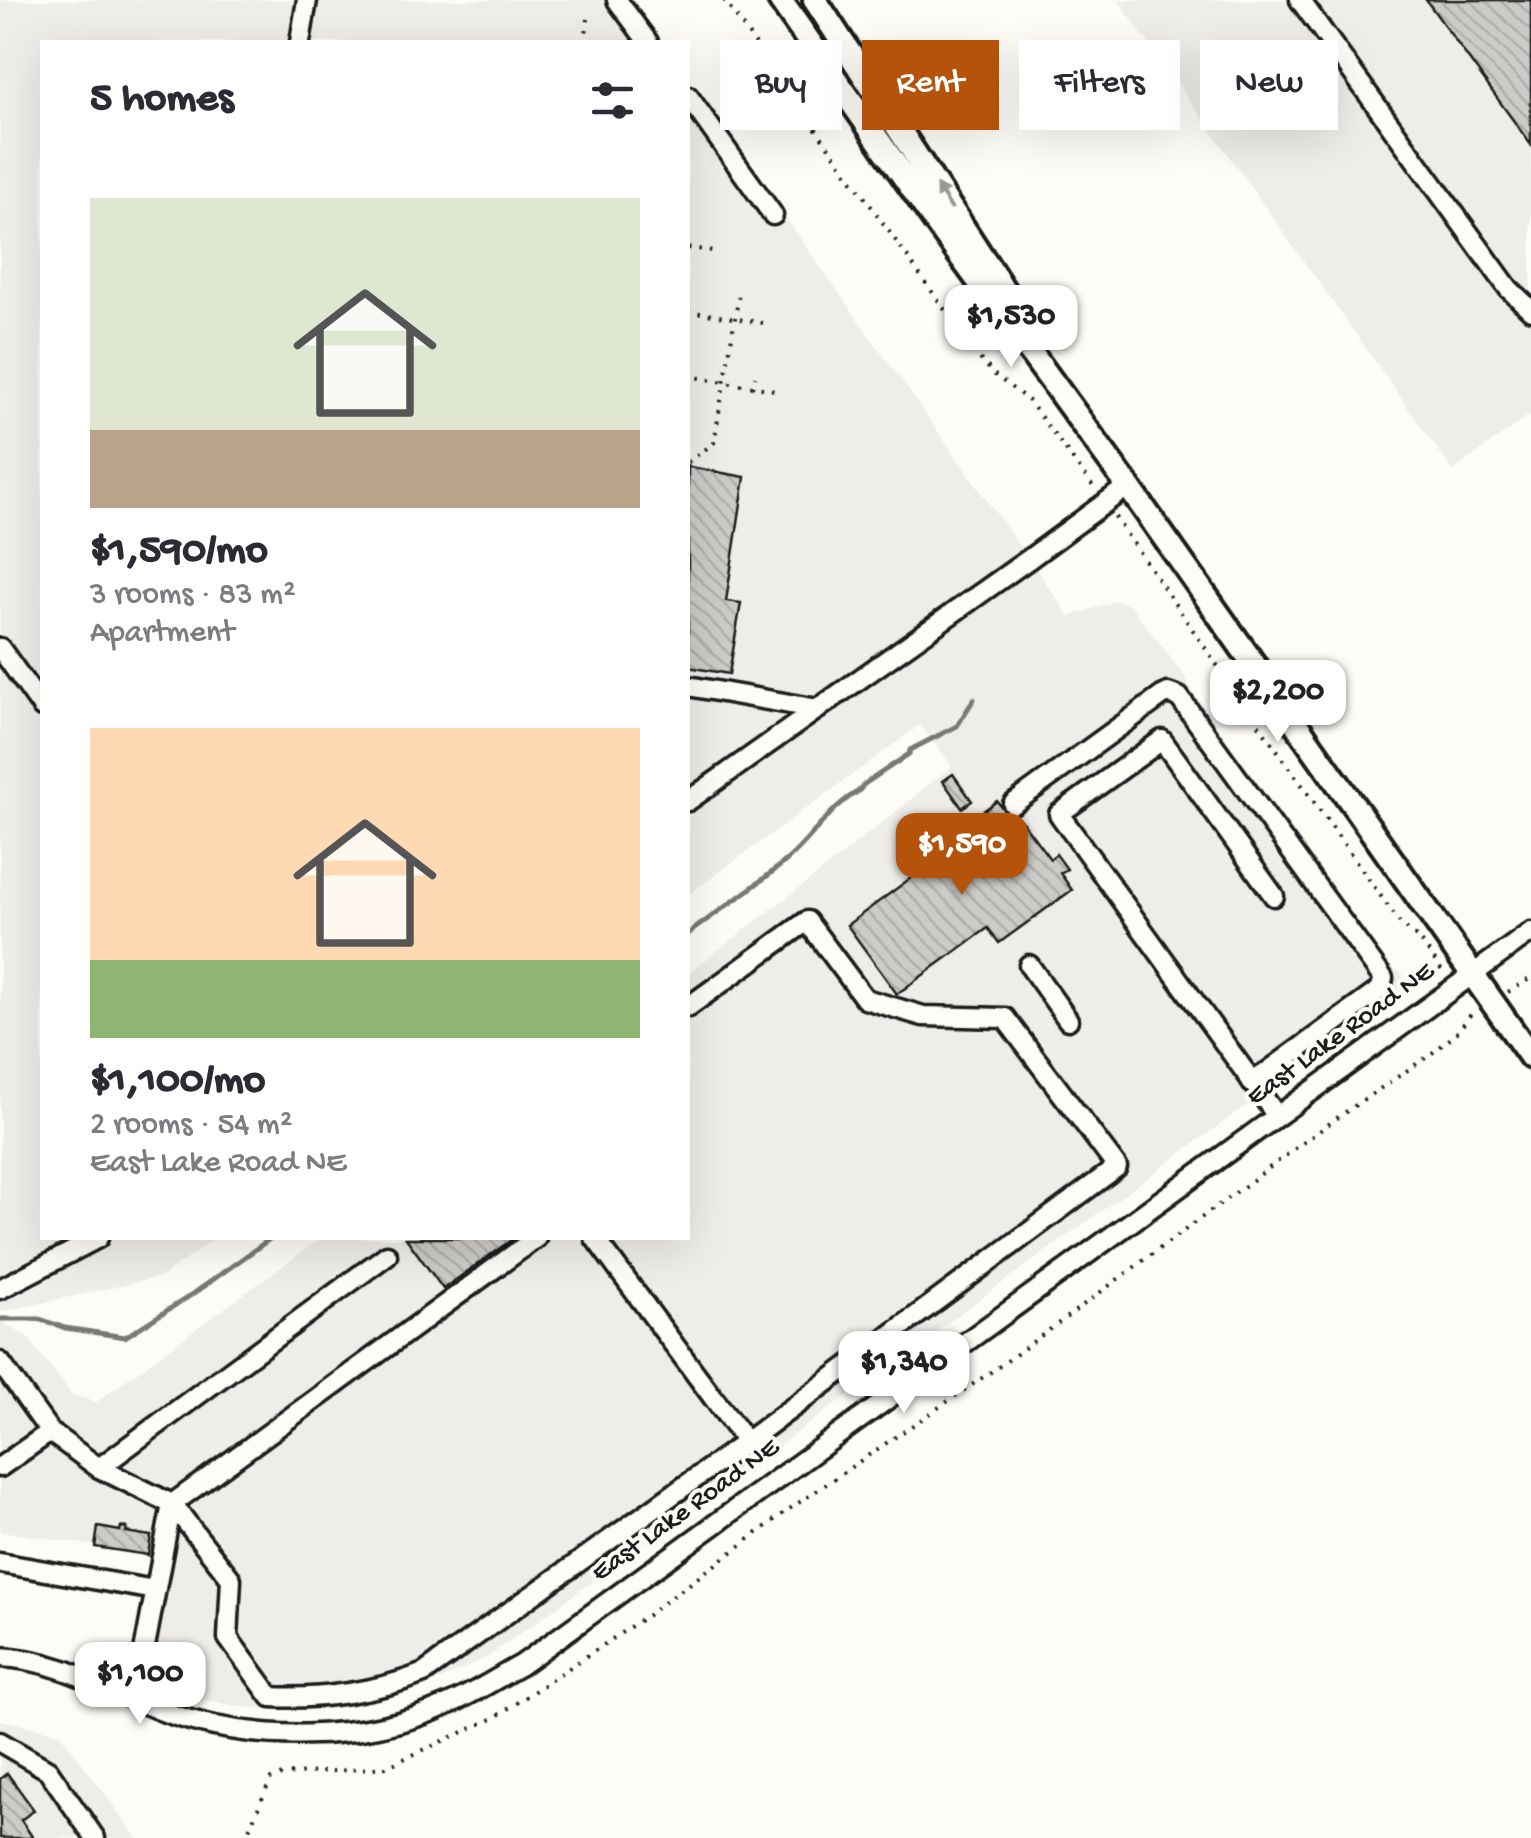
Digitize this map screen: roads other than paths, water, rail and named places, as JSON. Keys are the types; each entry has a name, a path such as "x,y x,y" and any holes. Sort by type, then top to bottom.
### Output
{"main road":[{"path":"780,0 1531,1057"},
{"path":"816,0 1128,486"}],"street":[{"path":"300,40 306,0"},
{"path":"617,0 647,40"},
{"path":"1300,0 1510,289 1531,310"},
{"path":"690,99 773,214"},
{"path":"690,801 1128,486"},
{"path":"0,648 40,704"},
{"path":"690,686 818,709"},
{"path":"1013,804 1162,696 1179,696 1382,978 1381,989 1252,1083"},
{"path":"1274,896 1162,740 1059,814 1276,1116"},
{"path":"0,1362 50,1432 99,1468 172,1504 231,1579 228,1638 272,1698 370,1689 424,1673 1117,1168 1005,1018 923,1016 865,999 807,920 690,1006"},
{"name":"East Lake Road NE","path":"0,1656 66,1671 167,1712 213,1726 287,1735 387,1727 448,1705 521,1665 1531,932"},
{"path":"1029,966 1068,1020"},
{"path":"0,1290 94,1240"},
{"path":"135,1699 172,1504 533,1240"},
{"path":"596,1240 746,1442"},
{"path":"99,1468 387,1255"},
{"path":"0,1468 50,1432"},
{"path":"0,1563 156,1590"},
{"path":"0,1742 48,1770 96,1838"}],"waterway":[{"path":"690,933 788,859 863,785 910,750 957,726 974,699"},
{"path":"0,1319 40,1319 65,1328 125,1337 268,1240"}]}
